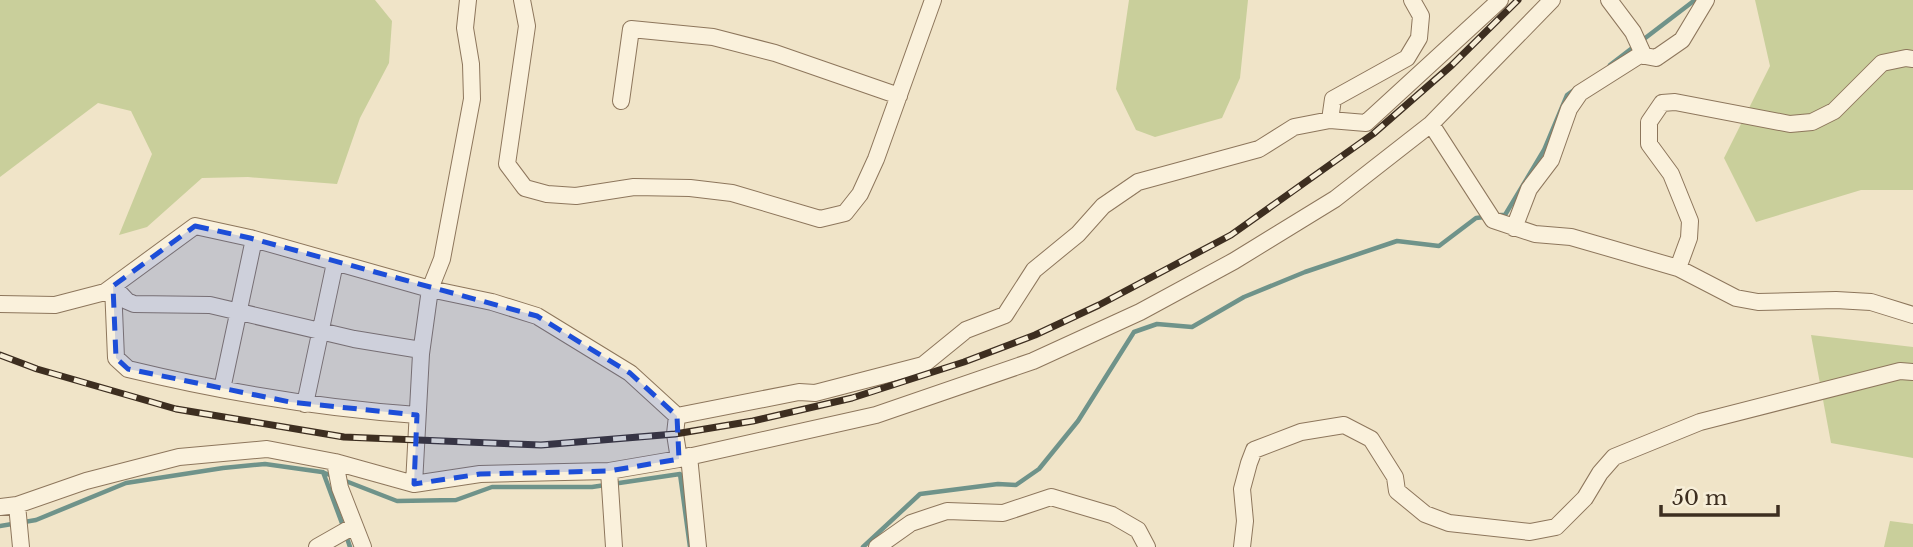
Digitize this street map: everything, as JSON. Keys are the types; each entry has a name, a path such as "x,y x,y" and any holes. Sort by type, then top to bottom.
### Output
{"street":[{"path":"414,484 421,350 430,289 442,259 472,99 471,64 465,28 468,0"},
{"path":"523,0 527,26 507,164 526,188 576,196 634,187 690,188 733,193 820,219 845,213 860,194 876,159 933,0"},
{"path":"1330,120 1333,99 1407,58 1419,38 1421,16 1412,0"},
{"path":"677,416 799,392 816,393 923,365 966,330 1004,315 1034,270 1078,234 1103,206 1138,182 1259,149 1294,127 1330,120 1366,123 1500,0"},
{"path":"18,516 86,481 179,457 267,449 335,462 414,484 480,474 609,471 684,458 876,415 1033,361 1140,312 1234,261 1335,199 1431,124 1552,0"},
{"path":"1609,0 1633,32 1644,56"},
{"path":"1514,228 1529,189 1551,160 1569,109 1580,93 1640,55 1656,58 1682,40 1706,0"},
{"path":"621,102 631,29 713,37 775,53 899,96"},
{"path":"1678,268 1689,238 1690,221 1671,174 1649,144 1648,122 1662,103 1675,102 1790,124 1812,122 1834,111 1882,63 1906,58 1913,60"},
{"path":"1431,124 1493,220 1535,234 1571,237 1678,268 1736,298 1758,302 1871,302 1913,315"},
{"path":"0,304 55,304 105,292 195,226 254,239 537,316 630,373 677,416"},
{"path":"222,389 254,239"},
{"path":"305,404 335,263"},
{"path":"114,286 127,301 134,304 203,305 239,311 320,332 421,350"},
{"path":"114,286 116,358 128,369 305,404 417,415"},
{"path":"1242,547 1245,521 1242,489 1254,450 1301,432 1344,425 1371,439 1395,477 1397,491 1425,514 1449,523 1530,533 1556,527 1585,498 1600,473 1615,457 1679,429 1900,371 1913,372"},
{"path":"677,416 675,434 684,458 698,547"},
{"path":"335,462 340,488 363,547"},
{"path":"609,471 614,547"},
{"path":"877,547 911,523 947,511 1003,513 1051,497 1112,515 1138,530 1147,547"},
{"path":"0,507 18,516"},
{"path":"18,516 21,547"},
{"path":"317,547 354,526"}],"highlighted area":[{"path":"195,226 250,238 537,316 630,373 677,416 679,459 609,471 480,474 414,484 417,415 290,402 128,369 116,358 113,286"}],"green space":[{"path":"0,0 375,0 392,21 389,63 360,118 337,184 248,177 202,178 147,227 119,235 152,154 131,111 98,103 0,177"},
{"path":"1129,0 1248,0 1240,78 1222,118 1155,137 1136,130 1116,89"},
{"path":"1755,0 1913,0 1913,190 1861,190 1756,222 1724,158 1770,66"},
{"path":"1811,335 1913,347 1913,458 1831,443"},
{"path":"1890,521 1913,524 1913,547 1884,547"}],"waterway":[{"path":"1610,65 1695,0"},
{"path":"1500,215 1505,215 1544,150 1567,95 1574,90"},
{"path":"863,547 920,494 998,484 1016,485 1039,469 1078,421 1134,332 1157,324 1192,327 1244,297 1305,272 1397,241 1439,246 1476,218 1484,217"},
{"path":"0,526 36,520 126,483 223,468 265,464 322,472 335,477"},
{"path":"323,472 343,526"},
{"path":"343,480 397,501 456,500 492,487 592,487 680,474 690,547"},
{"path":"346,535 350,547"}],"railway":[{"path":"0,355 37,369 176,409 344,437 541,445 675,434 753,421 852,398 964,362 1035,335 1099,305 1231,235 1373,134 1452,65 1518,0"}]}
